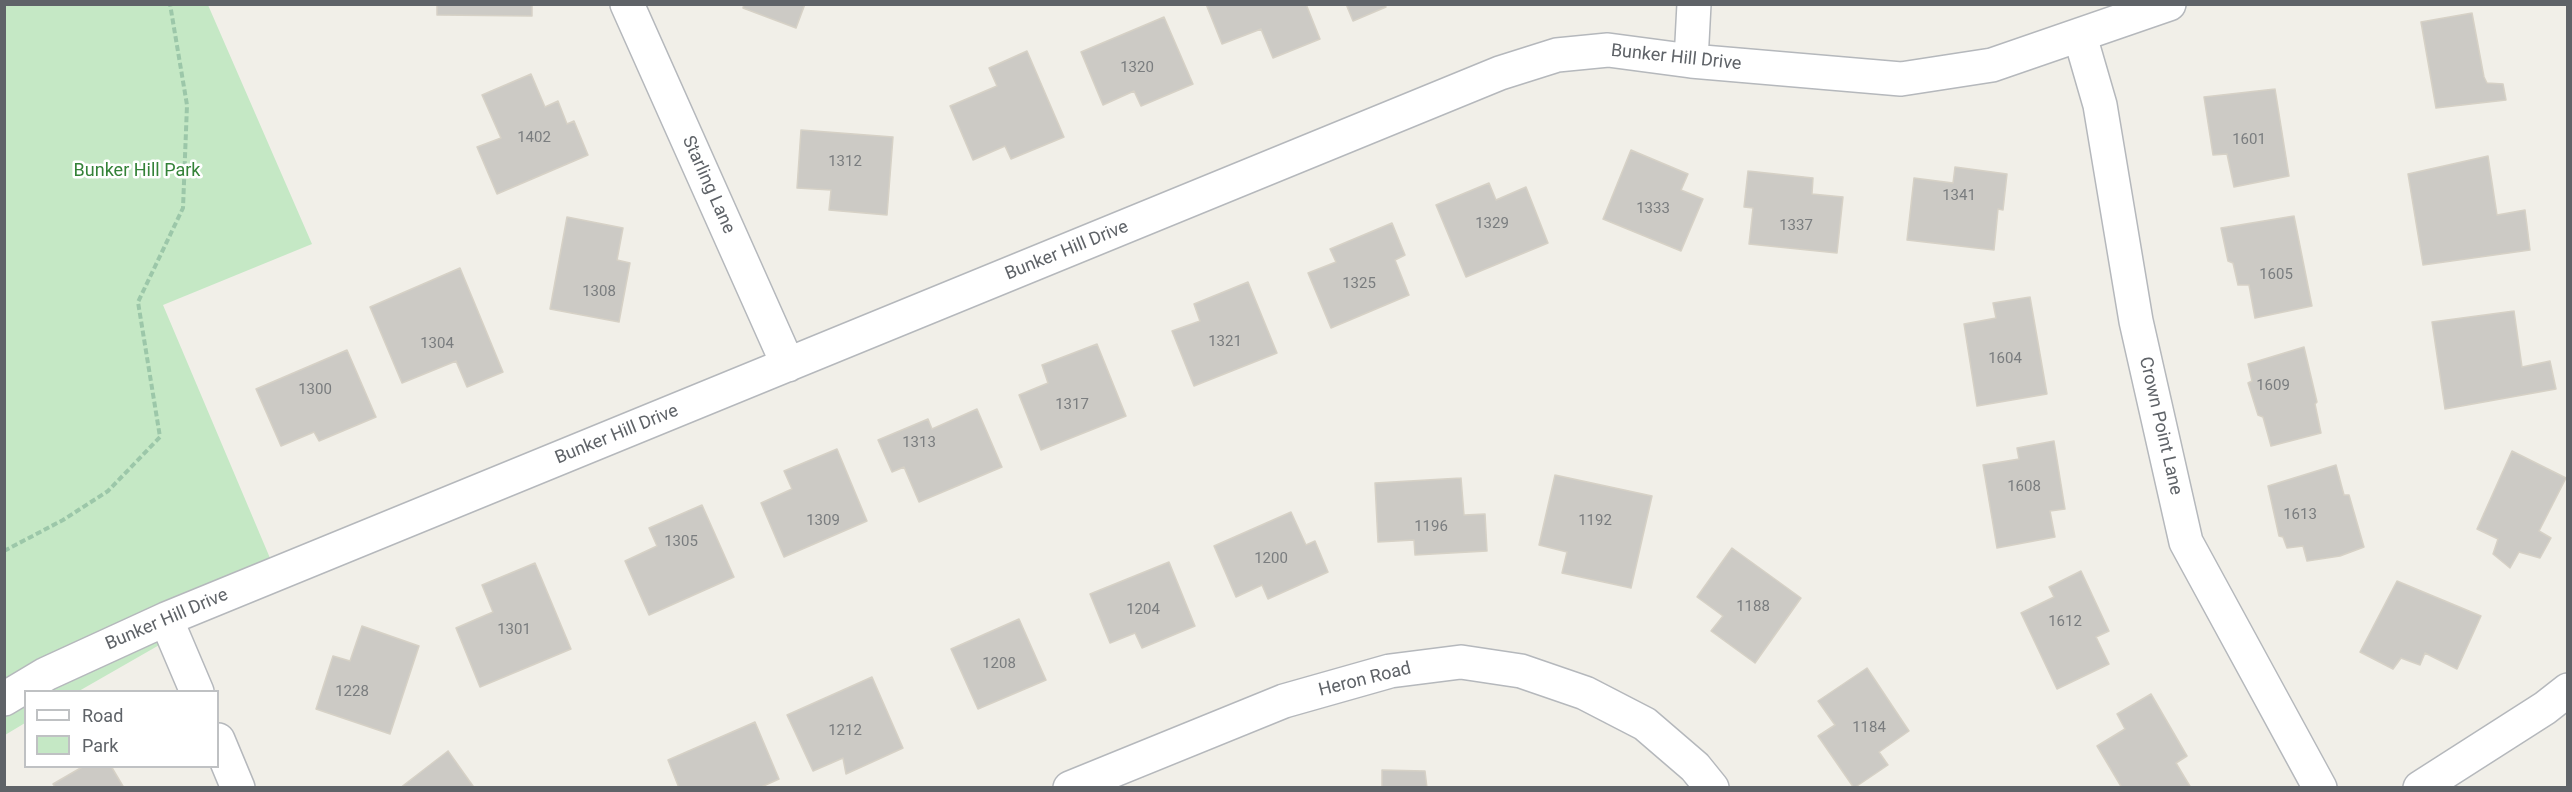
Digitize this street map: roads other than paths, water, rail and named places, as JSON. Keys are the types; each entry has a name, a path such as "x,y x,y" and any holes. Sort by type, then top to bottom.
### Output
{"street":[{"name":"Starling Lane","path":"627,4 788,365"},
{"path":"1691,61 1694,4"},
{"name":"Bunker Hill Drive","path":"4,699 46,674 166,619 1500,73 1557,56 1608,50 1691,61 1901,79 1992,65 2169,4"},
{"name":"Crown Point Lane","path":"2080,36 2100,105 2136,321 2186,542 2320,788"},
{"path":"166,619 196,690"},
{"name":"Heron Road","path":"1070,788 1284,701 1390,671 1461,662 1521,671 1585,693 1645,724 1695,767 1712,788"},
{"path":"2420,788 2545,708 2568,690"},
{"path":"219,742 238,788"}],"park label":[{"name":"Bunker Hill Park","path":"137,171"}]}
